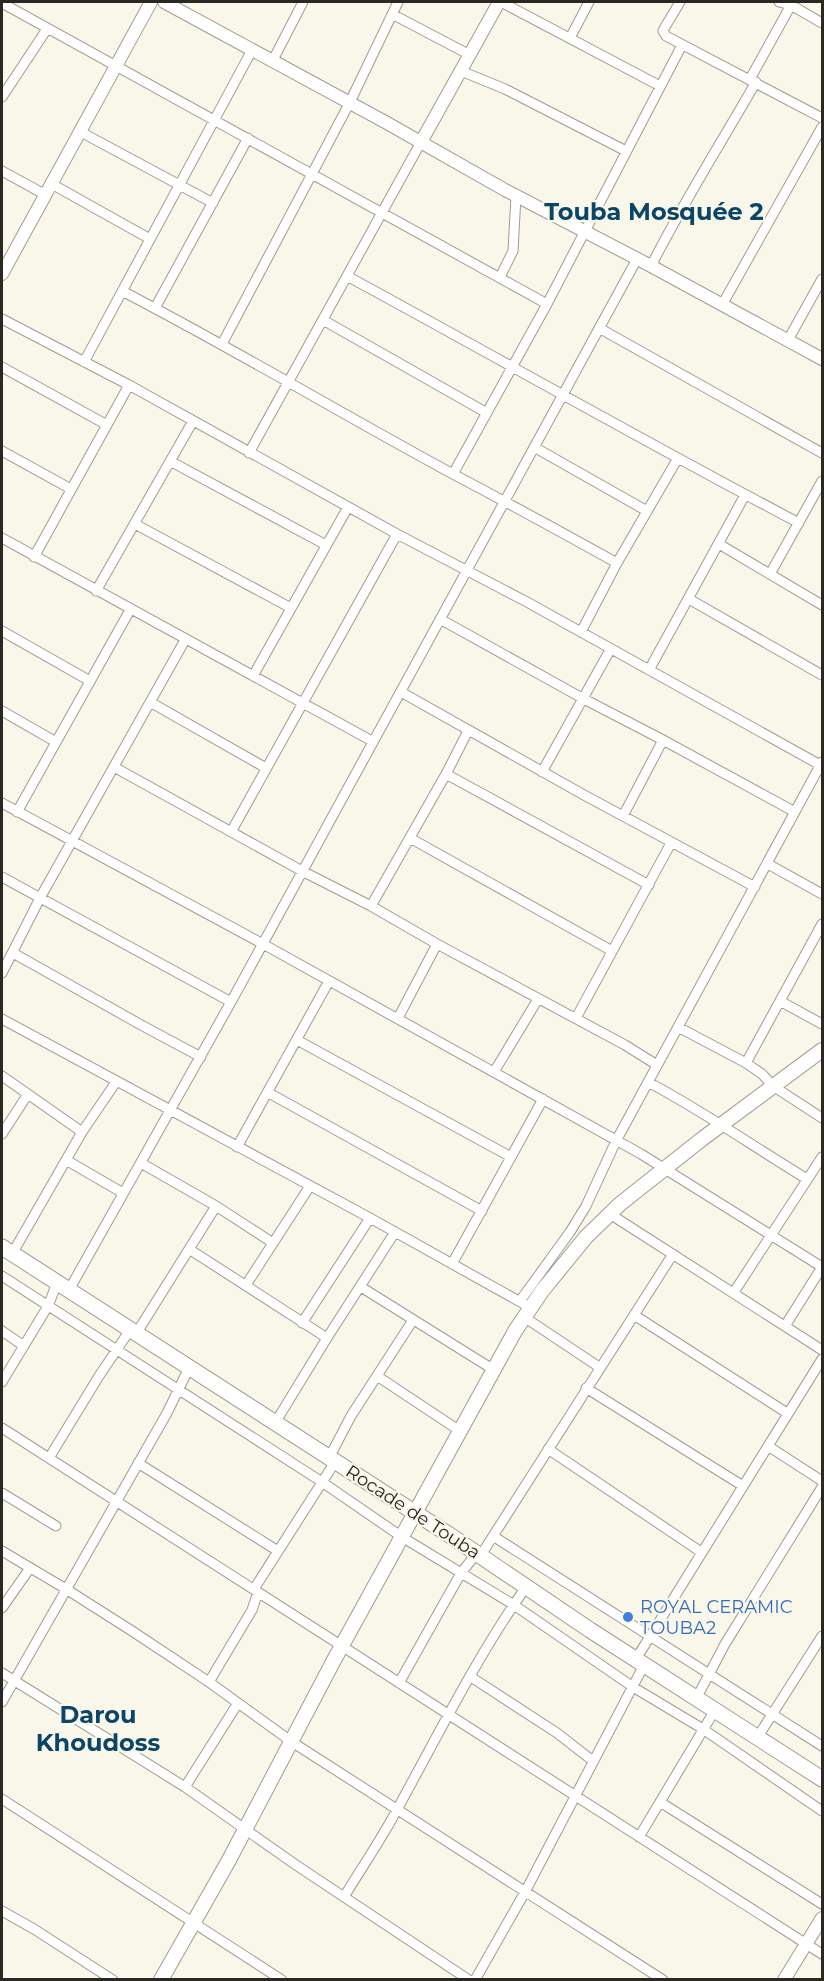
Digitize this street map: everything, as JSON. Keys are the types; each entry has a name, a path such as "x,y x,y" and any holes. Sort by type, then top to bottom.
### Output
{"main road":[{"path":"161,1980 494,1370 524,1309 572,1252 610,1214 720,1125 822,1050"},
{"name":"Rocade de Touba","path":"7,1250 415,1512 696,1699 822,1779"}],"street":[{"path":"2,274 151,2"},
{"path":"164,2 350,102 516,196 822,359"},
{"path":"273,60 303,2"},
{"path":"222,344 350,102 398,2"},
{"path":"249,453 500,2 660,86"},
{"path":"570,38 589,2"},
{"path":"680,2 663,32 666,36 822,118"},
{"path":"779,2 791,5 822,23"},
{"path":"2,3 47,30 116,65 547,303"},
{"path":"651,266 753,80 791,5"},
{"path":"392,14 470,55"},
{"path":"3,92 47,30"},
{"path":"453,474 585,232 682,45"},
{"path":"84,362 252,50"},
{"path":"461,71 534,102 627,151"},
{"path":"722,305 822,127"},
{"path":"79,131 213,203"},
{"path":"155,308 248,138"},
{"path":"2,171 47,189 150,239"},
{"path":"500,277 513,251 516,196"},
{"path":"2,1382 48,1306 63,1287 123,1193 170,1112 637,259"},
{"path":"347,276 678,459 799,523"},
{"path":"788,340 822,279"},
{"path":"122,291 617,563"},
{"path":"2,319 129,385 397,534 822,764 616,1141 586,1206 524,1309"},
{"path":"323,320 486,413"},
{"path":"599,328 822,453"},
{"path":"2,367 107,425"},
{"path":"34,557 129,385"},
{"path":"96,591 193,421"},
{"path":"534,447 647,511"},
{"path":"2,451 71,489"},
{"path":"581,632 617,563 678,459"},
{"path":"170,461 327,544"},
{"path":"770,574 822,481"},
{"path":"649,670 745,495"},
{"path":"254,676 348,507"},
{"path":"135,524 291,608"},
{"path":"231,832 397,534"},
{"path":"2,538 372,741"},
{"path":"719,544 822,605"},
{"path":"689,599 822,675"},
{"path":"17,812 130,610"},
{"path":"441,619 582,698 795,812"},
{"path":"2,631 90,681"},
{"path":"2,973 40,898 185,640"},
{"path":"542,772 610,650"},
{"path":"401,692 542,772 755,887"},
{"path":"150,702 266,768"},
{"path":"2,711 56,742"},
{"path":"371,906 468,731"},
{"path":"622,816 663,740"},
{"path":"114,767 576,1018 657,1065"},
{"path":"446,774 649,885"},
{"path":"2,803 543,1099 664,1169 822,1267 785,1326"},
{"path":"410,838 612,951"},
{"path":"576,1018 671,843"},
{"path":"768,864 822,894"},
{"path":"2,878 231,1002"},
{"path":"746,1063 780,1001 819,939 822,924"},
{"path":"398,1018 437,944"},
{"path":"13,952 201,1057"},
{"path":"237,1147 269,1093 329,981"},
{"path":"494,1072 538,999"},
{"path":"780,1001 822,1023"},
{"path":"2,1019 452,1264 524,1309 599,1367"},
{"path":"678,1027 746,1063 762,1074 773,1086 822,1118"},
{"path":"297,1040 511,1157"},
{"path":"2,1076 82,1131"},
{"path":"7,1250 66,1160 82,1131 116,1082"},
{"path":"648,1082 703,1112 807,1179"},
{"path":"269,1093 482,1211"},
{"path":"2,1134 28,1094"},
{"path":"452,1264 543,1099"},
{"path":"734,1292 822,1156"},
{"path":"66,1160 123,1193"},
{"path":"141,1163 216,1206 273,1243"},
{"path":"246,1285 310,1186"},
{"path":"49,1458 116,1351 133,1332 216,1206"},
{"path":"610,1214 822,1350"},
{"path":"302,1323 370,1218"},
{"path":"275,1423 395,1232"},
{"path":"189,1249 327,1338"},
{"path":"399,1683 461,1573 493,1536 673,1254"},
{"path":"2,1276 322,1482 402,1537 514,1605 633,1687 703,1729 822,1810"},
{"path":"361,1287 494,1370"},
{"path":"634,1315 787,1413"},
{"path":"209,1682 252,1610 256,1591 278,1551 322,1482 351,1416 413,1320"},
{"path":"2,1331 24,1346"},
{"path":"475,1980 525,1892 633,1687 649,1637 822,1359"},
{"path":"2,1702 138,1463 189,1368"},
{"path":"377,1376 460,1431"},
{"path":"586,1388 743,1486"},
{"path":"2,1428 822,1954"},
{"path":"768,1446 822,1481"},
{"path":"548,1449 701,1552"},
{"path":"138,1463 278,1551"},
{"path":"696,1699 725,1644 822,1486"},
{"path":"2,1493 56,1526"},
{"path":"493,1536 822,1746"},
{"path":"2,1551 66,1589 209,1682 292,1742 663,1980"},
{"path":"2,1608 30,1568"},
{"path":"345,1897 398,1809 449,1714 526,1587"},
{"path":"757,1738 822,1636"},
{"path":"2,1673 185,1787 469,1980"},
{"path":"471,1677 557,1733 593,1761"},
{"path":"185,1787 238,1703"},
{"path":"639,1837 715,1710"},
{"path":"2,1799 282,1980"},
{"path":"660,1802 822,1904"},
{"path":"2,1911 113,1980"},
{"path":"784,1980 822,1918"}],"place":[{"name":"ROYAL CERAMIC TOUBA2","path":"628,1617"}],"district":[{"name":"Touba Mosquée 2","path":"654,211"},
{"name":"Darou Khoudoss","path":"98,1728"}]}
